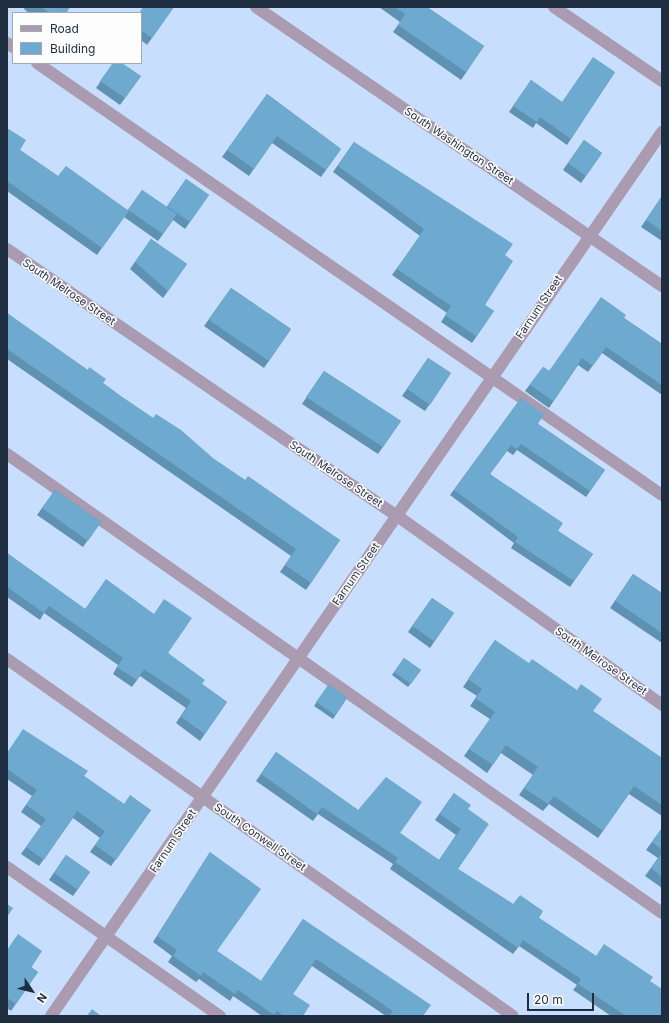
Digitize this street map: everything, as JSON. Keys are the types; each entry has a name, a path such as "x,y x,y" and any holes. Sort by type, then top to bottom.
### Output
{"street":[{"name":"South Washington Street","path":"256,7 662,286"},
{"path":"554,7 662,81"},
{"path":"38,64 492,375 662,495"},
{"name":"Farnum Street","path":"51,1016 108,938 203,796 492,375 662,132"},
{"name":"South Melrose Street","path":"7,249 396,515 662,704"},
{"path":"7,454 299,657 662,913"},
{"name":"South Conwell Street","path":"7,659 513,1016"},
{"path":"7,867 220,1016"}],"building":[{"path":"41,7 70,7 67,12 48,12"},
{"path":"143,7 174,7 152,38 142,31 142,12 140,12"},
{"path":"395,7 427,7 484,46 466,72 398,25 405,14"},
{"path":"593,57 615,72 571,139 540,117 537,122 513,106 531,80 562,102"},
{"path":"112,64 123,64 141,76 125,98 100,81"},
{"path":"267,94 341,149 326,170 277,136 254,169 227,150"},
{"path":"7,128 26,140 20,150 58,176 66,166 129,211 102,248 7,181"},
{"path":"584,140 602,153 586,176 568,163"},
{"path":"354,142 513,244 505,255 513,261 485,305 494,311 476,336 445,315 451,306 397,269 424,229 338,166"},
{"path":"186,179 209,195 190,222 167,206"},
{"path":"142,190 177,214 163,234 128,210"},
{"path":"662,196 662,231 646,220"},
{"path":"151,239 187,264 168,291 135,262"},
{"path":"231,288 291,329 269,361 209,320"},
{"path":"601,297 626,315 624,318 662,344 662,385 606,347 593,366 582,358 553,401 530,385 543,367 549,371"},
{"path":"7,313 88,370 89,367 106,379 103,383 122,397 153,418 156,414 181,430 214,459 245,480 248,476 340,540 311,583 285,565 296,549 7,349"},
{"path":"428,358 451,373 430,405 407,389"},
{"path":"324,371 401,421 383,447 306,397"},
{"path":"521,398 544,414 538,424 605,470 590,491 521,444 517,449 511,445 490,474 563,523 558,531 593,554 574,581 515,542 518,537 454,490"},
{"path":"55,490 101,522 88,541 42,508"},
{"path":"7,553 85,609 106,579 154,614 164,599 192,618 168,653 205,680 202,684 227,702 205,734 181,717 191,701 144,669 137,680 117,667 123,658 49,606 44,613 7,587"},
{"path":"633,574 662,593 662,633 615,601"},
{"path":"432,598 454,613 434,641 412,626"},
{"path":"495,640 529,663 532,659 577,690 581,684 602,699 593,711 662,758 662,805 634,786 603,831 554,796 548,804 524,788 538,767 506,745 493,765 469,749 495,712 475,698 482,689 468,679"},
{"path":"404,658 421,670 411,684 394,672"},
{"path":"329,684 347,698 335,715 316,702"},
{"path":"23,729 88,771 84,776 124,804 130,795 151,810 116,860 95,845 105,831 77,811 44,860 26,847 46,819 26,805 37,790 7,769 7,753"},
{"path":"276,752 358,810 386,777 422,802 400,833 439,860 461,829 440,814 454,793 471,805 468,809 489,824 458,869 513,904 520,895 543,911 539,918 596,956 604,944 653,977 650,981 662,989 662,1016 626,1016 578,984 581,979 523,940 518,948 395,862 398,858 322,807 317,814 261,774"},
{"path":"662,828 662,850 652,842"},
{"path":"210,852 261,889 217,951 261,981 303,919 431,1005 423,1016 389,1016 393,1011 316,959 293,994 310,1005 303,1016 284,1016 277,1011 274,1015 238,990 235,994 203,972 201,976 173,956 177,950 157,936"},
{"path":"662,853 662,877 651,868"},
{"path":"66,855 90,872 77,889 54,873"},
{"path":"7,904 13,908 7,917"},
{"path":"18,934 42,951 31,968 38,972 16,1004 7,998 7,950"},
{"path":"92,1009 101,1016 87,1016"}]}
